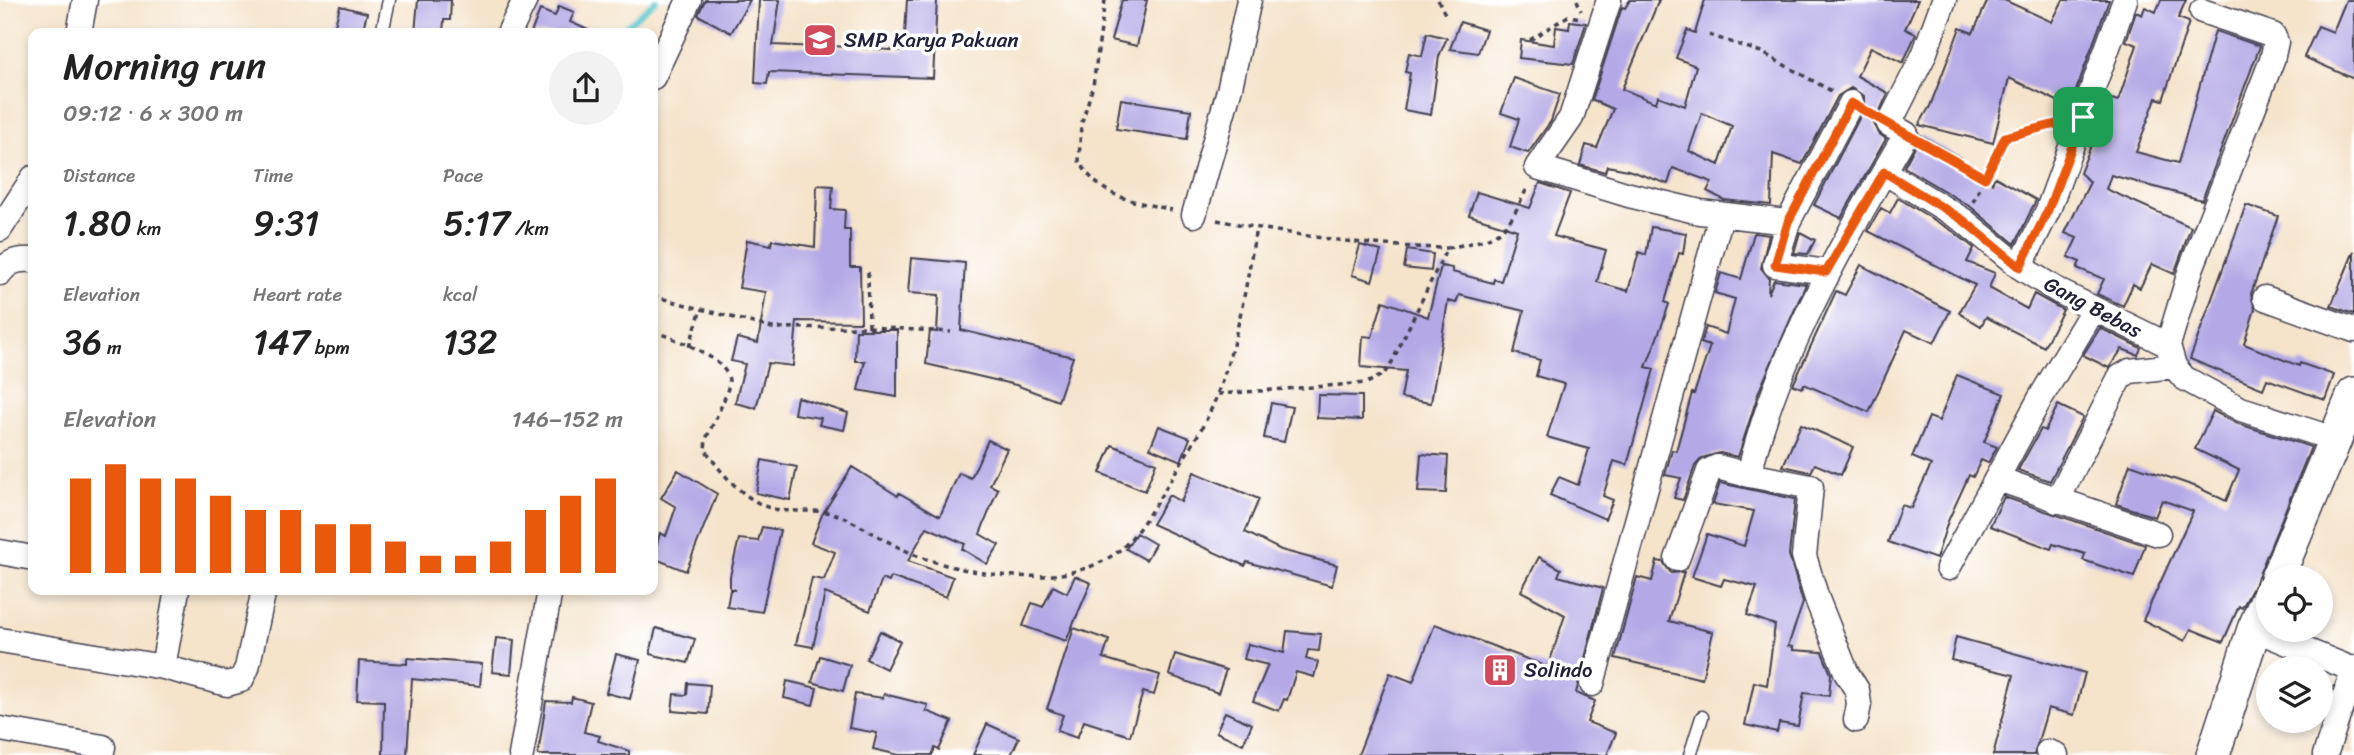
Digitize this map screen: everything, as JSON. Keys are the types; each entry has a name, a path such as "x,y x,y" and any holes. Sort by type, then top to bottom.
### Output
{"main road":[{"path":"2283,565 2354,394"},
{"path":"2213,755 2256,624"}],"street":[{"path":"80,28 85,0"},
{"path":"511,28 525,0"},
{"path":"658,67 690,0"},
{"path":"1194,215 1230,87 1249,0"},
{"path":"1609,0 1571,118 1537,167 1629,195 1721,216 1788,222"},
{"path":"1749,475 1777,388 1826,272 1906,134 1889,124 1924,55 1944,0"},
{"path":"2020,267 2048,210 2125,0"},
{"path":"2057,501 2120,377 2171,355 2191,269 2272,60 2276,42 2273,35 2203,11"},
{"path":"1826,272 1775,265 1788,222 1851,103"},
{"name":"Gang Bebas","path":"1884,172 1963,220 2020,267 2171,355 2184,378 2241,409 2337,440"},
{"path":"0,229 28,186"},
{"path":"1592,684 1721,216"},
{"path":"0,273 7,263 28,260"},
{"path":"2266,298 2354,330"},
{"path":"1948,568 2041,397 2093,310"},
{"path":"1677,559 1709,471 1717,467 1811,487 1804,556 1817,599 1847,674 1857,690 1859,704 1856,720"},
{"path":"1998,479 2158,534"},
{"path":"0,552 28,557"},
{"path":"163,667 176,595"},
{"path":"1,648 163,667 227,684 241,680 247,668 263,595"},
{"path":"521,755 549,595"},
{"path":"2254,629 2354,669 2325,755"},
{"path":"0,729 103,747 101,755"}],"lane":[{"path":"383,28 389,0"},
{"path":"1690,755 1702,717"}],"path":[{"path":"1101,43 1105,0"},
{"path":"1438,0 1445,14"},
{"path":"1530,40 1569,16 1600,24"},
{"path":"1709,35 1761,52 1851,103"},
{"path":"1963,220 2005,137 2083,117"},
{"path":"1906,134 1985,178"},
{"path":"1218,394 1367,383 1376,380 1392,362 1447,248 1488,240 1503,232 1513,219 1537,167"},
{"path":"658,333 675,338 716,361 726,372 729,382 706,439 705,449 747,499 756,505 780,510 832,513 915,555 959,567 1002,574 1062,574 1093,566 1124,547 1166,486 1218,394 1241,315 1256,228"},
{"path":"868,272 869,327"},
{"path":"658,297 772,328 869,327 951,332"},
{"path":"690,347 702,308"}],"building":[{"path":"418,0 451,0 450,20 444,20 443,28 415,28"},
{"path":"705,0 750,0 731,33 698,15"},
{"path":"759,0 780,0 773,45 819,45 904,51 907,0 937,0 933,78 769,72 767,84 755,83"},
{"path":"1122,0 1147,0 1137,46 1111,40"},
{"path":"1630,0 1659,0 1622,89 1656,103 1658,96 1685,106 1696,66 1676,58 1687,30 1695,33 1705,0 1918,0 1905,29 1916,34 1903,63 1871,47 1857,76 1888,93 1874,124 1877,132 1886,139 1841,218 1814,205 1864,109 1864,96 1851,88 1838,96 1802,164 1773,154 1771,205 1724,200 1707,191 1712,182 1673,168 1668,184 1628,170 1607,166 1605,172 1580,165 1586,145 1597,148 1613,109 1592,100 1622,7 1625,8","holes":["1702,113 1732,126 1719,165 1689,151"]},
{"path":"1988,0 2004,0 2052,22 2063,0 2109,0 2070,107 2009,78 1993,143 1919,125 1930,106 1960,28 1973,33"},
{"path":"2161,0 2186,0 2178,18 2189,22 2163,100 2156,98 2136,152 2178,163 2215,31 2260,46 2202,200 2111,175 2106,189 2191,227 2174,274 2152,264 2140,288 2133,284 2123,306 2097,294 2104,279 2077,268 2080,262 2068,257 2077,238 2065,233 2090,182 2080,173 2101,121 2097,120 2105,97 2118,101 2137,45 2126,41 2136,12 2142,15 2145,7 2156,12"},
{"path":"2346,0 2354,0 2354,79 2304,57 2318,26 2333,32"},
{"path":"340,6 367,13 363,28 334,28"},
{"path":"559,6 574,12 570,22 584,28 533,28 540,10 555,16"},
{"path":"1570,21 1586,23 1573,64 1519,58 1521,40 1554,45 1556,27 1569,29"},
{"path":"1460,22 1486,30 1478,53 1450,49"},
{"path":"1427,33 1447,38 1439,56 1431,115 1404,110 1410,73 1405,72 1409,53 1422,56"},
{"path":"1514,78 1560,94 1551,121 1528,153 1510,147 1519,119 1501,113"},
{"path":"1121,99 1191,110 1187,139 1116,129"},
{"path":"1921,135 1961,158 1959,165 1992,183 1995,177 2036,200 2015,244 1971,207 1904,167"},
{"path":"1540,183 1570,193 1554,236 1606,250 1597,282 1628,291 1639,252 1646,255 1651,227 1686,233 1683,254 1679,253 1665,302 1669,304 1646,367 1654,369 1627,465 1614,461 1603,496 1613,500 1605,519 1550,495 1559,477 1578,485 1589,449 1547,437 1564,384 1536,376 1540,360 1514,353 1524,311 1459,295 1456,303 1448,301 1431,403 1401,398 1406,371 1361,367 1363,336 1372,337 1383,301 1428,317 1441,266 1452,268 1452,272 1493,283 1494,279 1501,281 1517,230 1469,215 1477,192 1530,208"},
{"path":"817,185 833,186 831,209 845,210 844,230 850,230 850,267 860,267 861,322 797,321 793,366 768,363 756,408 735,403 745,364 731,361 737,338 758,343 766,292 739,288 747,240 771,245 772,240 815,247"},
{"path":"1898,198 1954,232 1974,248 1967,262 1995,273 1989,288 2027,309 2034,294 2063,310 2044,347 1986,317 1981,326 1959,313 1975,285 1868,231 1881,208 1890,213"},
{"path":"2246,205 2278,216 2251,294 2255,309 2244,344 2299,366 2300,363 2334,375 2325,400 2267,379 2263,389 2190,359"},
{"path":"1800,232 1815,240 1808,254 1794,253"},
{"path":"1754,233 1769,235 1761,268 1769,278 1768,294 1774,280 1806,284 1759,391 1738,457 1720,453 1702,458 1695,466 1683,500 1674,498 1681,478 1665,475 1672,450 1676,451 1692,393 1694,394 1710,346 1701,343 1706,327 1726,334 1735,299 1715,293 1721,273 1741,279"},
{"path":"1360,245 1381,251 1372,281 1352,275"},
{"path":"1407,250 1433,254 1431,271 1404,268"},
{"path":"2354,251 2354,314 2331,306"},
{"path":"911,258 965,263 961,330 1073,357 1058,401 1016,385 926,364 930,331 937,332 939,295 908,293"},
{"path":"1861,265 1950,311 1934,343 1906,330 1869,412 1804,384 1802,388 1793,385 1836,291 1845,295"},
{"path":"2100,328 2141,348 2138,355 2122,349 2109,368 2083,355"},
{"path":"856,330 897,330 897,397 858,390 865,361 855,361"},
{"path":"1957,375 2004,394 1984,442 1997,447 1988,463 1981,460 1973,477 1969,475 1948,521 1936,559 1888,542 1901,505 1911,508 1931,465 1912,457 1929,417 1939,421"},
{"path":"1318,395 1362,396 1362,420 1317,418"},
{"path":"797,397 848,413 844,430 819,425 821,418 794,414"},
{"path":"1271,403 1292,407 1284,442 1264,438"},
{"path":"2058,405 2083,417 2050,481 2018,470 2041,429 2045,431"},
{"path":"2213,411 2236,423 2311,447 2263,565 2256,565 2256,582 2242,608 2239,606 2223,642 2191,629 2185,641 2143,620 2193,511 2162,500 2155,517 2116,504 2130,464 2197,487 2226,501 2239,470 2195,449"},
{"path":"1801,424 1853,447 1841,475 1815,464 1811,472 1783,466"},
{"path":"1159,426 1190,438 1181,461 1150,448"},
{"path":"988,440 1007,449 990,485 998,489 980,534 999,545 987,564 962,549 965,544 927,527 908,561 953,577 946,597 891,577 889,582 882,579 870,611 825,593 813,647 796,644 812,578 824,580 835,552 811,543 822,515 852,467 898,496 899,493 940,516 959,473 971,478"},
{"path":"1112,445 1156,463 1145,491 1100,473"},
{"path":"1421,454 1448,456 1446,493 1418,492"},
{"path":"762,460 797,467 790,500 756,493"},
{"path":"678,470 717,494 686,571 658,560 660,533 666,536 676,507 661,498"},
{"path":"1194,472 1259,499 1245,532 1281,550 1337,565 1332,586 1247,562 1245,566 1152,524 1169,495 1181,502"},
{"path":"1720,483 1795,499 1789,555 1803,603 1788,646 1793,647 1793,650 1822,652 1831,674 1829,696 1804,693 1798,726 1779,723 1777,732 1745,725 1754,682 1767,685 1775,625 1747,615 1757,587 1724,579 1721,586 1692,577 1707,534 1744,546 1754,511 1713,504"},
{"path":"2004,497 2145,545 2134,577 2083,560 2085,554 2053,544 2051,549 1990,526"},
{"path":"762,527 780,530 762,612 727,607 730,590 735,590 730,588 730,576 739,539 758,541"},
{"path":"1136,533 1155,544 1146,560 1126,549"},
{"name":"Solindo","path":"1539,557 1561,569 1558,576 1603,588 1576,693 1595,701 1587,722 1616,733 1607,755 1358,755 1390,673 1413,682 1435,624 1548,667 1565,615 1521,591"},
{"path":"1657,561 1663,562 1671,573 1684,572 1669,621 1713,632 1702,679 1615,658 1637,577 1652,581"},
{"path":"1075,576 1091,583 1066,641 1023,626 1032,603 1043,607 1053,586 1067,593"},
{"path":"656,628 695,639 688,663 650,654"},
{"path":"1074,628 1109,640 1103,658 1160,675 1154,695 1143,692 1130,736 1084,721 1077,738 1057,731 1063,715 1047,709"},
{"path":"880,631 900,641 886,669 866,659"},
{"path":"1287,631 1321,634 1319,651 1308,650 1306,659 1318,662 1314,677 1296,672 1287,700 1284,699 1279,711 1253,701 1268,665 1244,659 1248,644 1284,653"},
{"path":"1956,637 2085,673 2074,715 2048,708 2034,755 1993,755 2014,675 1951,660"},
{"path":"496,638 514,640 511,674 492,672"},
{"path":"616,654 640,660 630,699 606,693"},
{"path":"1175,654 1226,670 1218,693 1169,675"},
{"path":"820,656 850,665 843,691 812,682"},
{"path":"407,658 482,664 480,686 412,679 407,755 383,755 384,701 357,700 359,661 407,664"},
{"path":"787,681 817,688 813,705 784,698"},
{"path":"688,683 710,685 708,714 672,711 674,694 687,695"},
{"path":"855,694 883,698 884,694 928,705 926,711 952,721 939,750 935,748 932,755 899,755 873,749 877,733 849,728"},
{"path":"572,697 591,702 584,732 600,736 598,741 629,751 629,755 538,755 546,701 571,702"},
{"path":"1225,712 1252,724 1243,744 1216,732"},
{"path":"987,724 1019,738 1011,755 973,755"}],"waterway":[{"path":"624,28 656,0"}],"place":[{"name":"SMP Karya Pakuan","path":"820,40"},
{"name":"Solindo","path":"1500,670"}],"route":[{"path":"1851,103 1985,178 2005,137 2083,117 2048,210 2020,267 1963,220 1884,172 1826,272 1775,265 1788,222 1851,103"}]}
